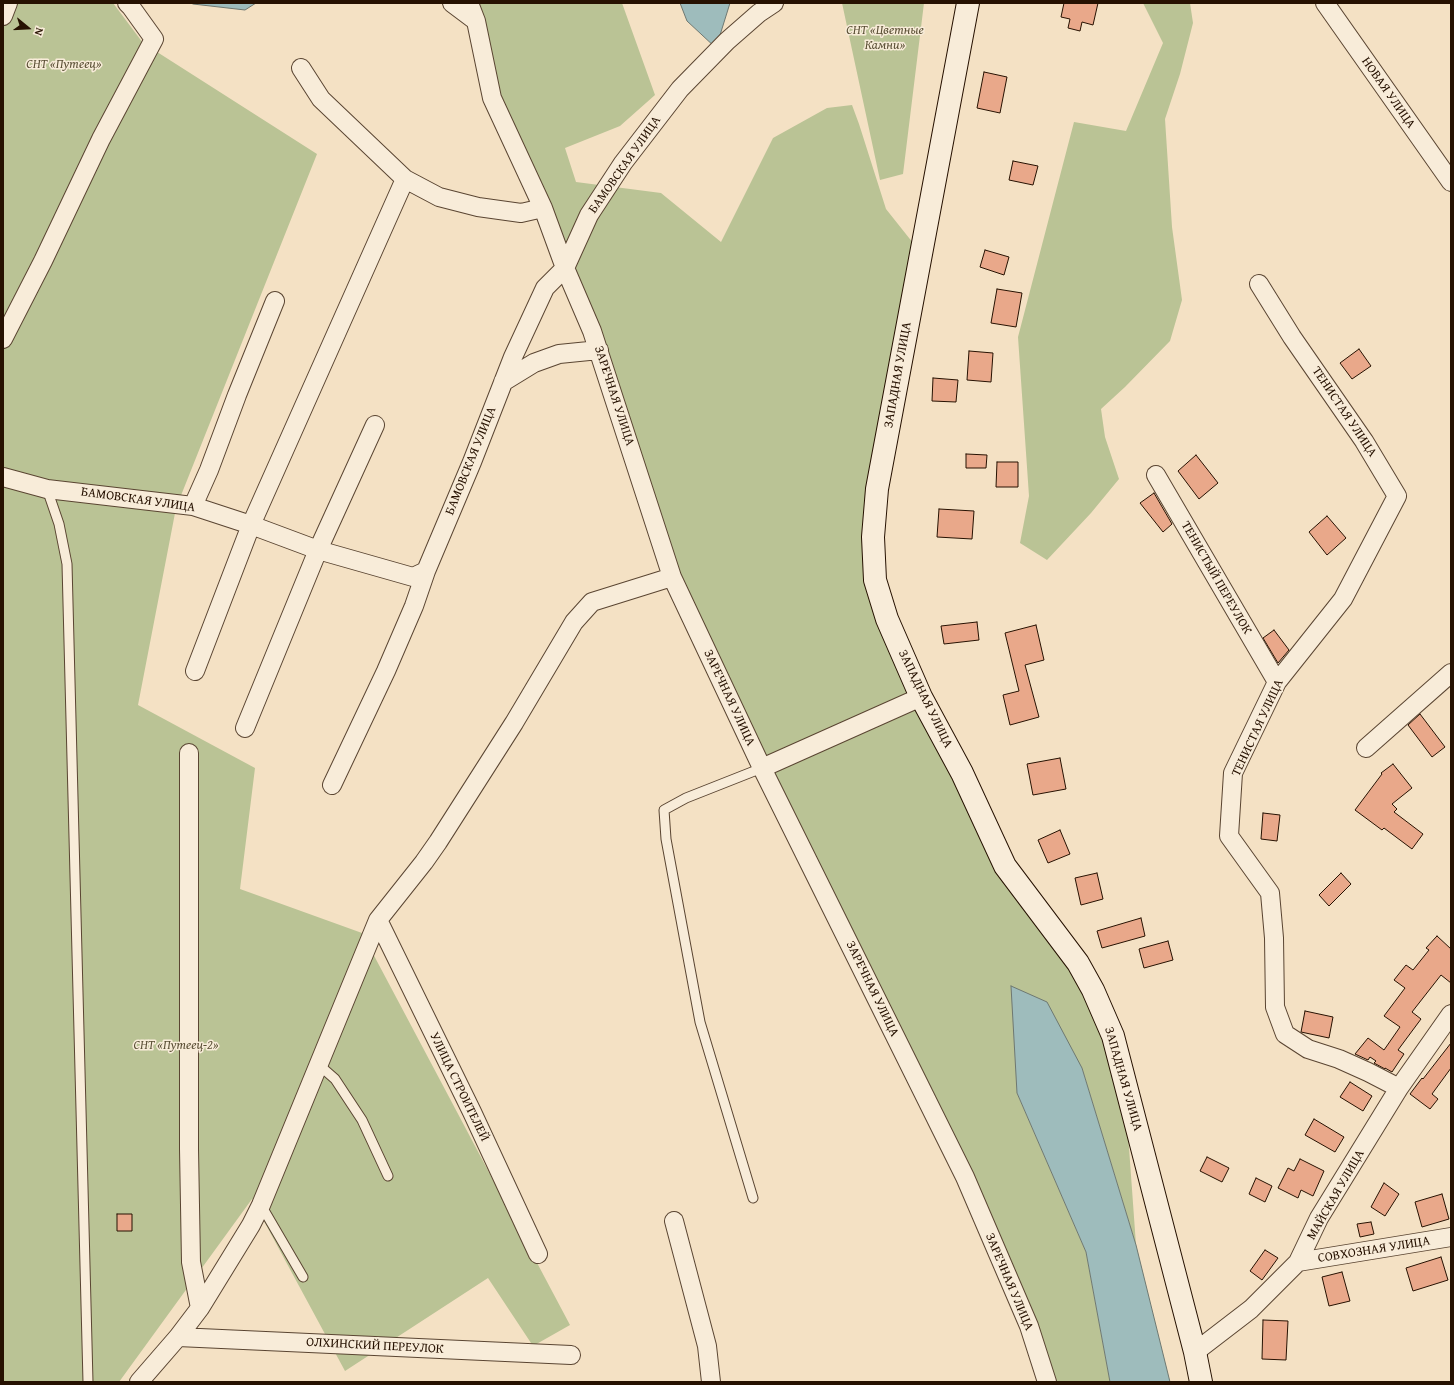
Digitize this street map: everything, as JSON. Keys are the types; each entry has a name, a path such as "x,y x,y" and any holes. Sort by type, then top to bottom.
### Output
{"main road":[{"name":"ЗАПАДНАЯ УЛИЦА","path":"968,3 877,489 873,537 875,580 887,619 921,697 962,773 1005,866 1078,963 1093,990 1113,1036 1195,1352 1201,1382"}],"street":[{"path":"3,16 8,3"},
{"path":"3,338 43,261 108,127 154,39 127,3"},
{"path":"452,3 476,21"},
{"name":"ЗАРЕЧНАЯ УЛИЦА","path":"469,3 476,21 492,98 543,208 565,268 592,331 672,576 762,768 965,1177 1029,1326 1047,1382"},
{"name":"БАМОВСКАЯ УЛИЦА","path":"3,477 47,489 193,506 251,525 318,550 413,577 426,571 472,462 513,357 545,288 565,268 589,215 623,163 680,89 727,41 759,13 774,3"},
{"name":"НОВАЯ УЛИЦА","path":"1325,3 1451,182"},
{"path":"301,68 321,99 405,179 439,197 478,207 521,213 543,208"},
{"path":"194,672 251,525 405,179"},
{"name":"ТЕНИСТАЯ УЛИЦА","path":"1259,284 1292,337 1364,440 1397,496 1343,599 1277,682 1233,773 1229,836 1270,893 1274,938 1275,1007 1286,1034 1308,1049 1339,1059 1399,1088"},
{"path":"193,506 209,470 237,395 275,302"},
{"path":"503,382 534,363 560,354 599,350"},
{"path":"245,728 318,550 374,425"},
{"name":"ТЕНИСТЫЙ ПЕРЕУЛОК","path":"1156,474 1277,682"},
{"path":"332,784 386,671 414,606 426,571"},
{"path":"140,1382 200,1308 251,1225 261,1205 378,920 438,842 514,723 574,622 592,602 672,576"},
{"path":"1366,748 1451,673"},
{"path":"762,768 921,697"},
{"path":"189,753 189,1149 191,1254 200,1308"},
{"name":"УЛИЦА СТРОИТЕЛЕЙ","path":"378,920 472,1112 538,1254"},
{"name":"МАЙСКАЯ УЛИЦА","path":"1195,1352 1251,1309 1298,1262 1319,1218 1399,1088 1451,1014"},
{"path":"674,1221 707,1346 711,1382"},
{"name":"СОВХОЗНАЯ УЛИЦА","path":"1298,1262 1451,1237"},
{"name":"ОЛХИНСКИЙ ПЕРЕУЛОК","path":"178,1337 571,1355"}],"lane":[{"path":"47,489 59,524 68,564 88,1382"},
{"path":"753,1198 700,1022 666,839 664,810 686,798 762,768"},
{"path":"319,1065 335,1079 362,1120 388,1176"},
{"path":"261,1205 303,1277"}],"green space":[{"name":"СНТ «Путеец-2»","path":"3,3 113,3 143,43 317,154 176,508 138,705 255,768 240,889 362,933 570,1325 533,1346 488,1278 345,1371 252,1199 119,1382 4,1382"},
{"path":"469,3 622,3 655,95 620,126 565,148 576,182 661,193 721,242 773,138 827,108 852,105 886,209 921,253 875,580 962,773 1057,934 1124,1078 1136,1245 1082,1068 1017,1093 1086,1252 1110,1382 1047,1382 1029,1326 672,577 599,350 492,98"},
{"name":"СНТ «Цветные Камни»","path":"842,3 924,3 903,174 880,180"},
{"path":"1143,3 1190,3 1193,23 1180,74 1165,119 1172,227 1182,300 1170,341 1101,409 1105,437 1119,479 1091,513 1047,560 1020,543 1029,496 1018,337 1074,122 1126,131 1163,43"}],"water":[{"path":"191,3 256,3 245,10"},
{"path":"680,3 730,3 716,48 687,21"},
{"path":"1011,986 1047,1002 1082,1068 1136,1245 1170,1382 1110,1382 1086,1252 1017,1093"}],"building":[{"path":"1064,3 1098,3 1093,25 1082,22 1080,31 1068,28 1070,19 1061,17"},
{"path":"984,72 1007,77 1000,113 977,108"},
{"path":"1013,161 1038,166 1033,185 1009,180"},
{"path":"985,250 1009,257 1004,275 980,267"},
{"path":"997,289 1022,293 1016,327 991,323"},
{"path":"1359,349 1371,366 1352,379 1340,363"},
{"path":"969,351 993,353 991,382 967,380"},
{"path":"933,378 958,380 956,402 932,401"},
{"path":"966,454 987,455 986,468 966,468"},
{"path":"1196,455 1218,483 1199,499 1178,471"},
{"path":"997,462 1018,462 1018,487 996,487"},
{"path":"1154,493 1172,524 1163,532 1140,503"},
{"path":"939,509 974,511 972,539 937,537"},
{"path":"1327,516 1346,538 1327,555 1309,532"},
{"path":"977,622 979,640 944,644 941,626"},
{"path":"1036,625 1044,660 1025,665 1039,717 1010,725 1003,695 1019,691 1005,633"},
{"path":"1274,630 1289,650 1278,663 1263,638"},
{"path":"1420,714 1445,747 1432,757 1408,725"},
{"path":"1060,758 1066,789 1033,795 1027,764"},
{"path":"1393,764 1412,788 1392,804 1397,809 1394,812 1423,834 1412,849 1384,828 1382,830 1355,810 1382,774 1381,773"},
{"path":"1263,813 1280,815 1277,841 1261,839"},
{"path":"1060,830 1070,854 1048,863 1038,840"},
{"path":"1097,873 1103,899 1081,905 1075,878"},
{"path":"1341,873 1351,884 1329,906 1319,895"},
{"path":"1141,918 1145,936 1102,948 1097,931"},
{"path":"1437,936 1451,949 1451,983 1441,975 1412,1012 1421,1019 1398,1050 1404,1054 1392,1072 1374,1063 1376,1061 1370,1057 1368,1060 1355,1054 1368,1038 1384,1050 1400,1027 1384,1016 1405,988 1394,980 1406,965 1413,970 1429,950 1426,948"},
{"path":"1168,941 1173,960 1144,968 1139,949"},
{"path":"1305,1011 1333,1017 1329,1038 1301,1032"},
{"path":"1451,1043 1451,1068 1432,1094 1438,1099 1430,1109 1410,1094"},
{"path":"1350,1082 1372,1096 1363,1111 1340,1097"},
{"path":"1314,1119 1344,1137 1335,1152 1305,1135"},
{"path":"1207,1157 1229,1168 1222,1182 1200,1171"},
{"path":"1300,1159 1324,1171 1313,1196 1301,1190 1298,1198 1278,1188 1288,1168 1294,1171"},
{"path":"1256,1178 1272,1186 1265,1202 1249,1194"},
{"path":"1384,1183 1399,1194 1385,1216 1371,1207"},
{"path":"1442,1194 1449,1219 1422,1227 1415,1202"},
{"path":"117,1214 132,1214 132,1231 117,1231"},
{"path":"1371,1222 1374,1234 1360,1237 1357,1224"},
{"path":"1265,1250 1278,1258 1262,1280 1250,1271"},
{"path":"1441,1257 1448,1280 1413,1291 1406,1268"},
{"path":"1342,1272 1350,1301 1329,1306 1322,1277"},
{"path":"1263,1320 1288,1321 1286,1360 1262,1359"}],"park label":[{"name":"СНТ «Путеец»","path":"64,65"}]}
